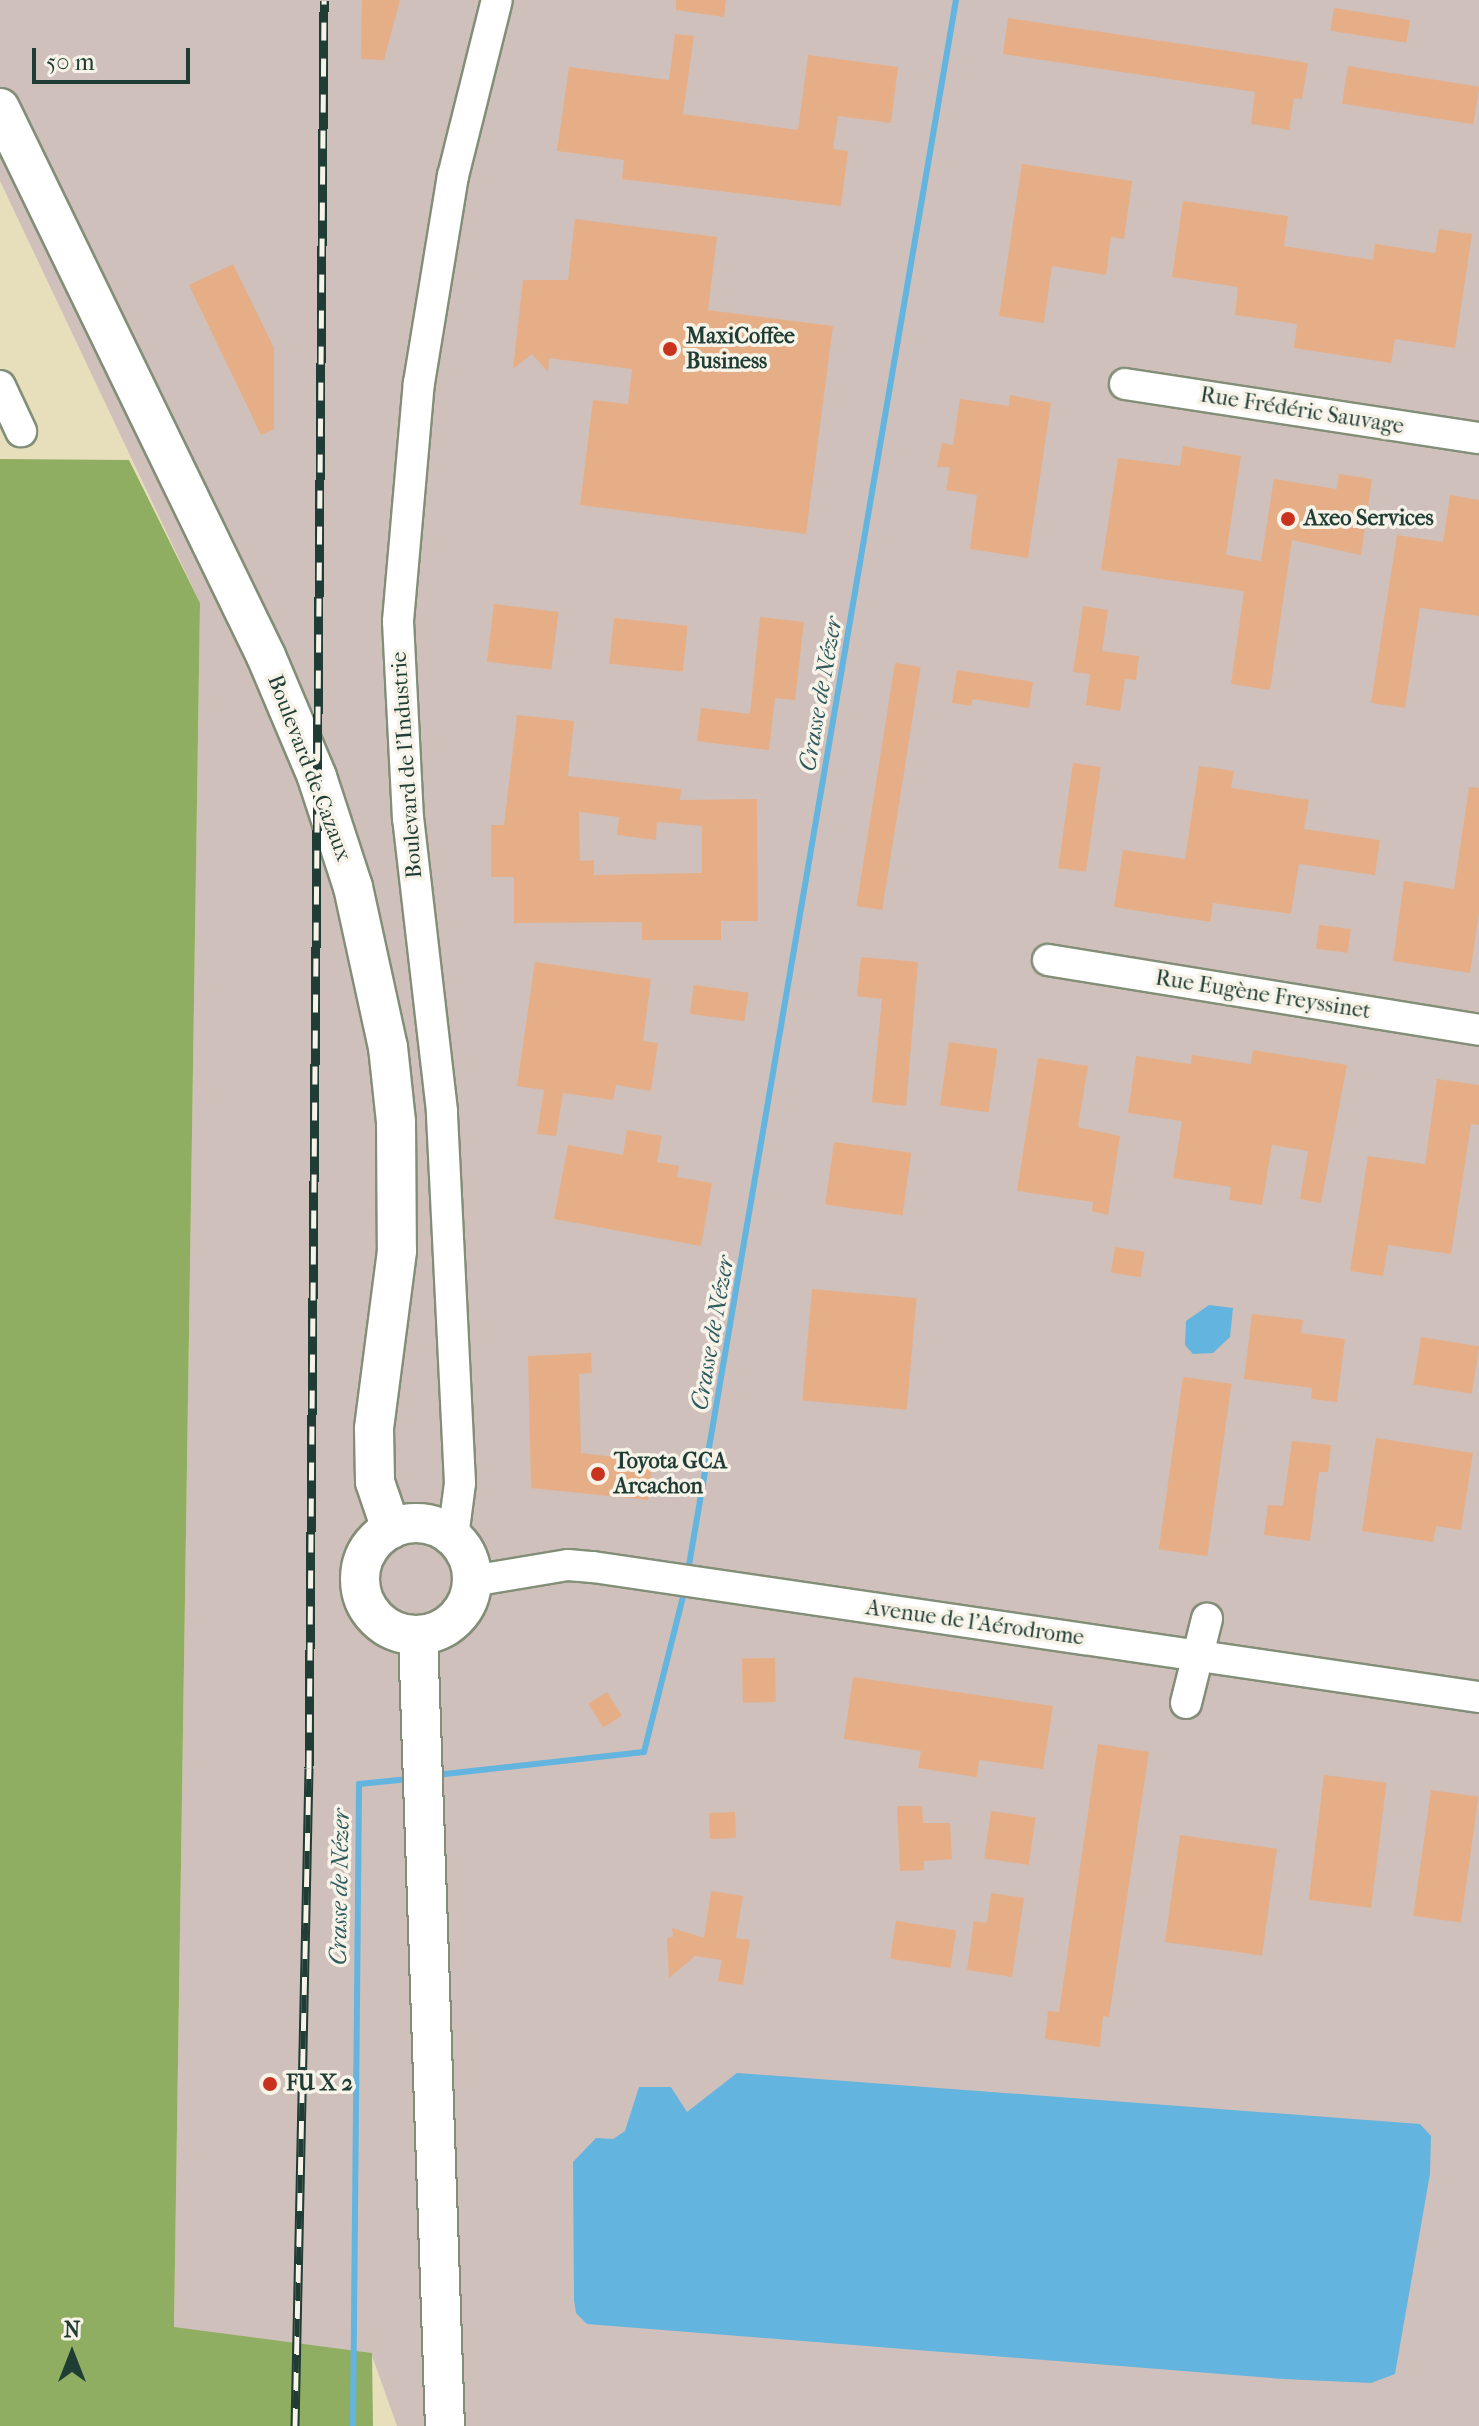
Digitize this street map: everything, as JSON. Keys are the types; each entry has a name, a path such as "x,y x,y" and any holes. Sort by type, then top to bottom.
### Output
{"main road":[{"name":"Boulevard de Cazaux","path":"0,108 266,656 317,777 353,887 388,1047 396,1122 397,1251 373,1456 375,1482 391,1529"},
{"path":"423,1523 453,1537 464,1550 472,1581 469,1598 449,1624 418,1635 383,1624 362,1593 365,1556 391,1529 423,1523"},
{"path":"418,1635 445,2426"}],"street":[{"name":"Boulevard de l'Industrie","path":"453,1537 460,1483 442,1111 409,833 398,621 419,383 453,176 497,0"},
{"name":"Rue Frédéric Sauvage","path":"1125,384 1479,438"},
{"path":"0,386 21,431"},
{"name":"Rue Eugène Freyssinet","path":"1048,960 1479,1030"},
{"name":"Avenue de l'Aérodrome","path":"472,1581 568,1565 1479,1697"},
{"path":"1186,1703 1207,1619"}],"shaded area":[{"path":"0,0 1479,0 1479,2426 397,2426 371,2353 174,2328 200,603 0,181"}],"green space":[{"path":"0,459 129,460 200,603 174,2327 372,2353 373,2426 0,2426"}],"water":[{"path":"1209,1305 1233,1308 1230,1337 1213,1353 1193,1354 1185,1345 1186,1321"},
{"path":"737,2073 1420,2124 1431,2136 1430,2174 1395,2374 1371,2383 1284,2379 587,2324 576,2313 574,2300 573,2162 596,2138 613,2139 625,2131 639,2087 671,2087 687,2112"}],"building":[{"path":"362,0 400,0 384,60 361,59"},
{"path":"676,0 726,0 724,17 676,10"},
{"path":"1334,8 1410,20 1406,43 1330,31"},
{"path":"1008,18 1308,63 1302,99 1294,98 1289,130 1251,124 1255,92 1003,54"},
{"path":"675,34 694,36 683,114 798,130 808,55 898,67 891,123 838,116 833,149 848,151 841,206 622,179 624,160 557,151 569,67 669,80"},
{"path":"1348,66 1479,87 1473,124 1342,104"},
{"path":"1022,164 1132,181 1124,239 1111,237 1106,275 1052,266 1044,323 999,316"},
{"path":"1183,201 1288,216 1284,246 1373,260 1375,244 1435,253 1439,229 1472,234 1455,348 1395,339 1391,363 1294,348 1297,324 1235,315 1238,287 1172,277"},
{"path":"575,219 717,237 708,310 833,326 806,534 580,505 593,400 628,404 632,369 549,358 548,372 532,354 513,369 523,280 568,280"},
{"path":"233,264 274,348 274,429 261,435 189,285"},
{"path":"1010,395 1051,403 1028,558 970,549 977,495 946,490 950,467 937,467 942,443 953,445 960,399 1009,406"},
{"path":"1183,446 1241,456 1226,555 1261,561 1274,479 1337,489 1339,474 1372,479 1361,555 1292,540 1270,690 1231,684 1244,591 1101,570 1118,458 1180,466"},
{"path":"1450,495 1479,500 1479,616 1420,608 1405,708 1371,703 1397,535 1443,542"},
{"path":"494,604 559,612 551,669 487,662"},
{"path":"1083,606 1108,610 1102,651 1139,656 1136,680 1125,679 1120,711 1086,705 1090,674 1073,672"},
{"path":"760,617 804,622 795,700 775,698 769,750 697,741 701,708 750,714"},
{"path":"614,618 688,626 683,671 609,664"},
{"path":"895,663 921,667 882,910 857,906"},
{"path":"957,670 1033,682 1029,708 973,699 971,706 952,703"},
{"path":"517,715 574,721 568,776 681,789 680,800 757,799 758,921 721,921 721,940 642,940 642,922 514,923 514,877 491,877 491,825 504,825","holes":["579,812 619,817 617,835 656,840 657,822 702,826 702,873 594,875 594,860 580,861"]},
{"path":"1073,763 1101,767 1086,872 1058,868"},
{"path":"1199,766 1234,771 1231,788 1309,800 1304,829 1380,840 1375,875 1299,864 1291,914 1213,903 1210,922 1114,907 1123,850 1185,859"},
{"path":"1469,787 1479,788 1479,913 1470,973 1393,961 1404,881 1454,889"},
{"path":"1319,925 1351,929 1348,953 1316,949"},
{"path":"861,957 918,962 906,1106 872,1102 882,999 857,996"},
{"path":"535,962 651,979 643,1041 658,1043 651,1091 616,1085 613,1100 563,1093 556,1136 537,1134 544,1090 517,1086"},
{"path":"694,985 748,993 744,1021 690,1014"},
{"path":"949,1042 998,1049 989,1112 940,1105"},
{"path":"1253,1050 1347,1065 1321,1203 1300,1199 1308,1151 1272,1145 1262,1205 1229,1200 1231,1187 1173,1178 1182,1121 1128,1113 1136,1056 1191,1064 1192,1055 1251,1064"},
{"path":"1038,1058 1088,1066 1078,1127 1120,1136 1108,1215 1092,1211 1093,1202 1017,1191"},
{"path":"1437,1079 1479,1085 1479,1125 1471,1124 1451,1254 1388,1245 1383,1276 1350,1271 1368,1156 1425,1164"},
{"path":"627,1130 662,1136 657,1162 679,1166 677,1177 712,1183 701,1246 554,1219 568,1145 623,1155"},
{"path":"834,1142 911,1153 902,1215 825,1204"},
{"path":"1115,1247 1145,1252 1141,1277 1111,1273"},
{"path":"812,1289 917,1298 907,1410 802,1401"},
{"path":"1252,1314 1303,1320 1301,1333 1345,1339 1337,1402 1311,1399 1312,1388 1244,1379"},
{"path":"1421,1337 1479,1346 1472,1394 1413,1384"},
{"path":"591,1353 592,1373 579,1374 581,1453 653,1462 648,1500 531,1488 528,1356"},
{"path":"1183,1377 1232,1384 1207,1556 1159,1549"},
{"path":"1376,1438 1473,1453 1461,1530 1436,1526 1433,1542 1362,1531"},
{"path":"1292,1441 1331,1445 1328,1472 1319,1472 1310,1541 1264,1535 1268,1505 1283,1506"},
{"path":"775,1658 776,1702 743,1703 742,1659"},
{"path":"853,1677 1053,1706 1043,1769 979,1760 977,1777 918,1768 921,1751 844,1739"},
{"path":"607,1692 622,1716 603,1727 588,1704"},
{"path":"1098,1744 1149,1752 1109,2017 1103,2016 1100,2047 1045,2039 1048,2011 1059,2012"},
{"path":"1324,1775 1387,1783 1371,1908 1309,1900"},
{"path":"1431,1790 1479,1797 1461,1922 1413,1916"},
{"path":"897,1806 922,1806 923,1823 950,1823 952,1859 924,1861 924,1870 900,1871"},
{"path":"991,1811 1036,1817 1029,1865 984,1859"},
{"path":"735,1812 736,1838 710,1839 709,1813"},
{"path":"1180,1835 1277,1849 1262,1956 1165,1942"},
{"path":"711,1891 743,1896 736,1938 750,1940 743,1985 718,1981 722,1960 695,1956 669,1978 667,1938 673,1937 672,1928 704,1938"},
{"path":"991,1893 1024,1898 1012,1977 967,1970 974,1921 987,1923"},
{"path":"896,1921 956,1931 950,1968 890,1959"}],"waterway":[{"name":"Crasse de Nézer","path":"688,1571 956,0"},
{"name":"Crasse de Nézer","path":"436,1775 644,1752 685,1589"},
{"name":"Crasse de Nézer","path":"353,2426 359,1784 409,1779"}],"railway":[{"path":"295,2426 309,1768 324,0"}],"place":[{"name":"MaxiCoffee Business","path":"670,349"},
{"name":"Axeo Services","path":"1288,519"},
{"name":"Toyota GCA Arcachon","path":"598,1474"},
{"name":"FU X 2","path":"270,2084"}]}
